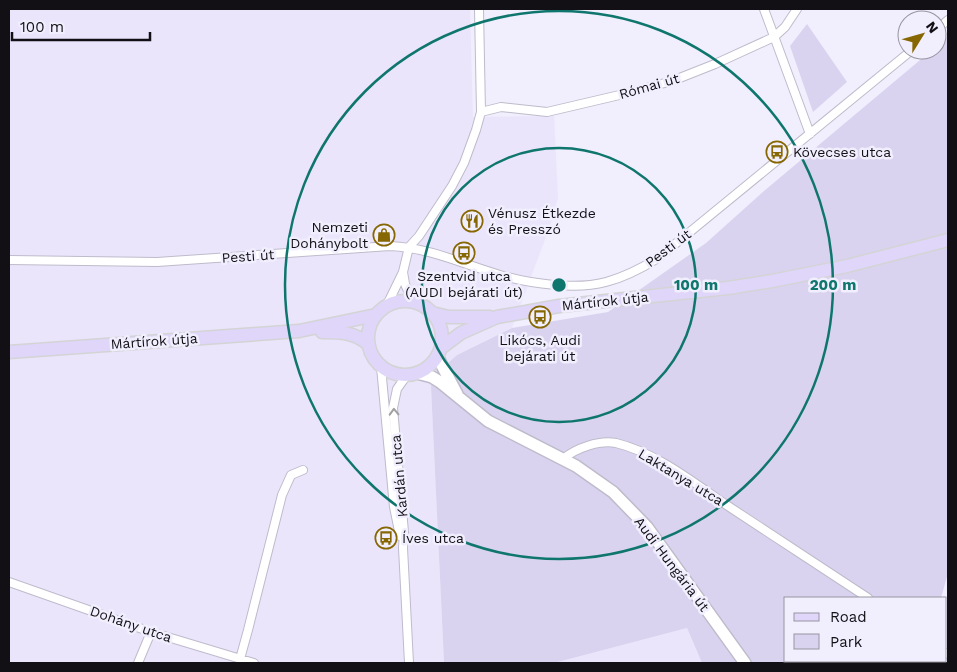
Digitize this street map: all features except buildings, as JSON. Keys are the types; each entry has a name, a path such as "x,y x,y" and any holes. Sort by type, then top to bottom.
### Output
{"main road":[{"name":"Mártírok útja","path":"300,331 381,311 404,301 420,304 432,313 449,317 497,317 559,306 728,288 772,281 886,257 948,240"},
{"path":"381,311 370,326 368,345 373,357 381,367 389,372 412,374"},
{"path":"432,313 442,333 439,352"},
{"name":"Mártírok útja","path":"412,374 427,368 439,352 461,333 497,317"},
{"name":"Mártírok útja","path":"9,352 300,331 345,333 356,336 368,345"}],"street":[{"path":"381,311 403,272 409,247 419,236 452,186 464,163 481,112 478,9"},
{"path":"764,9 810,134"},
{"name":"Római út","path":"481,112 501,107 548,112 672,81 774,37 786,27 797,9"},
{"name":"Pesti út","path":"9,260 157,262 381,247 409,247 501,276 547,284 582,285 604,282 622,277 658,258 900,60"},
{"path":"403,272 405,284 413,302"},
{"path":"439,352 459,398"},
{"name":"Kardán utca","path":"381,367 394,506 403,548"},
{"path":"412,374 432,377 488,421 563,459"},
{"name":"Kardán utca","path":"403,548 404,532 393,408 397,389 412,374"},
{"name":"Laktanya utca","path":"563,459 571,452 596,444 614,443 635,449 691,480 866,597"},
{"name":"Audi Hungária út","path":"563,459 595,478 613,492 647,527 745,663"},
{"path":"240,659 282,495 292,474 303,470"},
{"path":"403,548 409,663"},
{"name":"Dohány utca","path":"9,582 151,632 254,663"},
{"path":"138,663 151,632"}],"shaded area":[{"path":"9,9 470,9 473,117 554,116 558,198 550,226 512,328 457,355 432,377 444,663 9,663"},
{"path":"687,628 702,663 554,663"}],"green space":[{"path":"807,24 847,82 813,112 790,46"},
{"path":"948,36 948,573 941,597 784,597 784,662 856,662 854,663 702,663 687,628 554,663 444,663 432,377 457,355 512,328 608,312 706,243 764,191 920,60 947,60"}],"place":[{"name":"Kövecses utca","path":"777,152"},
{"name":"Vénusz Étkezde és Presszó","path":"472,221"},
{"name":"Nemzeti Dohánybolt","path":"384,235"},
{"name":"Szentvid utca (AUDI bejárati út)","path":"464,253"},
{"name":"Likócs, Audi bejárati út","path":"540,317"},
{"name":"Íves utca","path":"386,538"}]}
